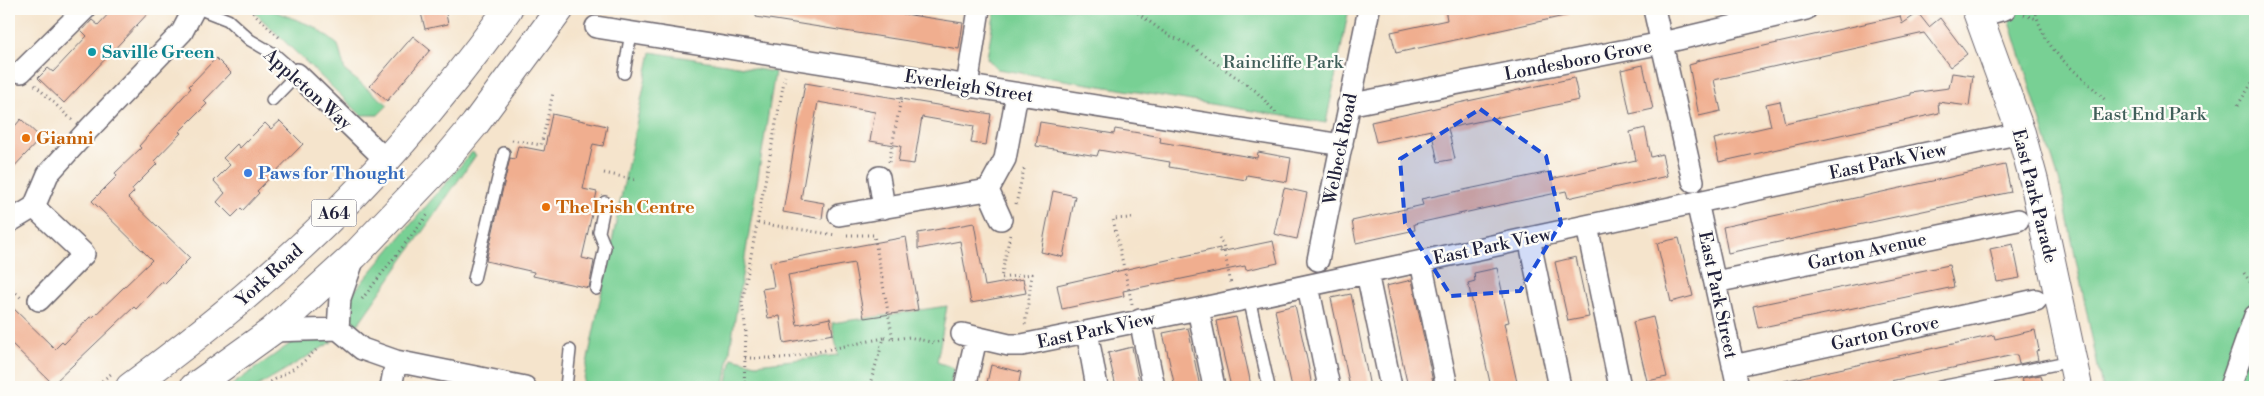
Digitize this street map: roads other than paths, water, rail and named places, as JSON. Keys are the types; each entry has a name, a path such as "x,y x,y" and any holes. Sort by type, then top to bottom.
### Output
{"main road":[{"name":"York Road","path":"130,387 185,346 258,286 316,232 386,160 468,65 508,9"},
{"name":"A64","path":"194,387 272,331 355,255 440,166 475,124 560,9"},
{"name":"East Park Parade","path":"1987,11 2042,214 2078,387"}],"street":[{"path":"21,72 85,9"},
{"path":"9,222 34,207 48,174 182,32 194,9"},
{"path":"967,86 979,9"},
{"name":"Welbeck Road","path":"1318,260 1369,9"},
{"path":"1654,9 1693,181"},
{"name":"Londesboro Grove","path":"1348,105 1662,43 1806,9"},
{"name":"Everleigh Street","path":"596,27 1342,145"},
{"name":"Appleton Way","path":"297,74 386,160"},
{"path":"988,190 1005,159 1017,94"},
{"name":"East Park View","path":"965,387 969,337 1009,345 1022,345 1308,286 2021,133"},
{"path":"879,177 884,208"},
{"path":"839,215 988,190"},
{"path":"988,190 1010,217"},
{"name":"East Park Street","path":"1698,202 1738,387"},
{"path":"34,207 84,254 39,300"},
{"name":"Garton Avenue","path":"1715,282 2018,220"},
{"path":"1587,226 1620,387"},
{"path":"1529,238 1560,387"},
{"path":"338,329 340,298 355,255"},
{"path":"1421,262 1447,387"},
{"path":"1367,273 1392,387"},
{"path":"1308,286 1329,387"},
{"name":"Garton Grove","path":"1733,366 2036,300"},
{"path":"1198,309 1214,387"},
{"path":"2230,387 2255,316"},
{"path":"1137,321 1154,387"},
{"path":"272,331 338,329 362,349 396,361 525,387"},
{"path":"1086,332 1097,387"},
{"path":"391,387 396,361"}],"lane":[{"name":"Appleton Way","path":"200,9 228,20 250,40 274,54 297,74"},
{"path":"624,73 631,33"},
{"path":"272,100 297,74"},
{"path":"474,280 504,149"},
{"path":"596,288 605,247 599,232 605,202"},
{"path":"1242,300 1268,387"},
{"path":"566,387 570,350"},
{"path":"1940,387 2072,361"}],"place":[{"name":"Saville Green","path":"92,52"},
{"name":"Gianni","path":"26,138"},
{"name":"Paws for Thought","path":"248,173"},
{"name":"The Irish Centre","path":"546,207"}],"park label":[{"name":"Raincliffe Park","path":"1283,62"},
{"name":"East End Park","path":"2149,114"}]}
